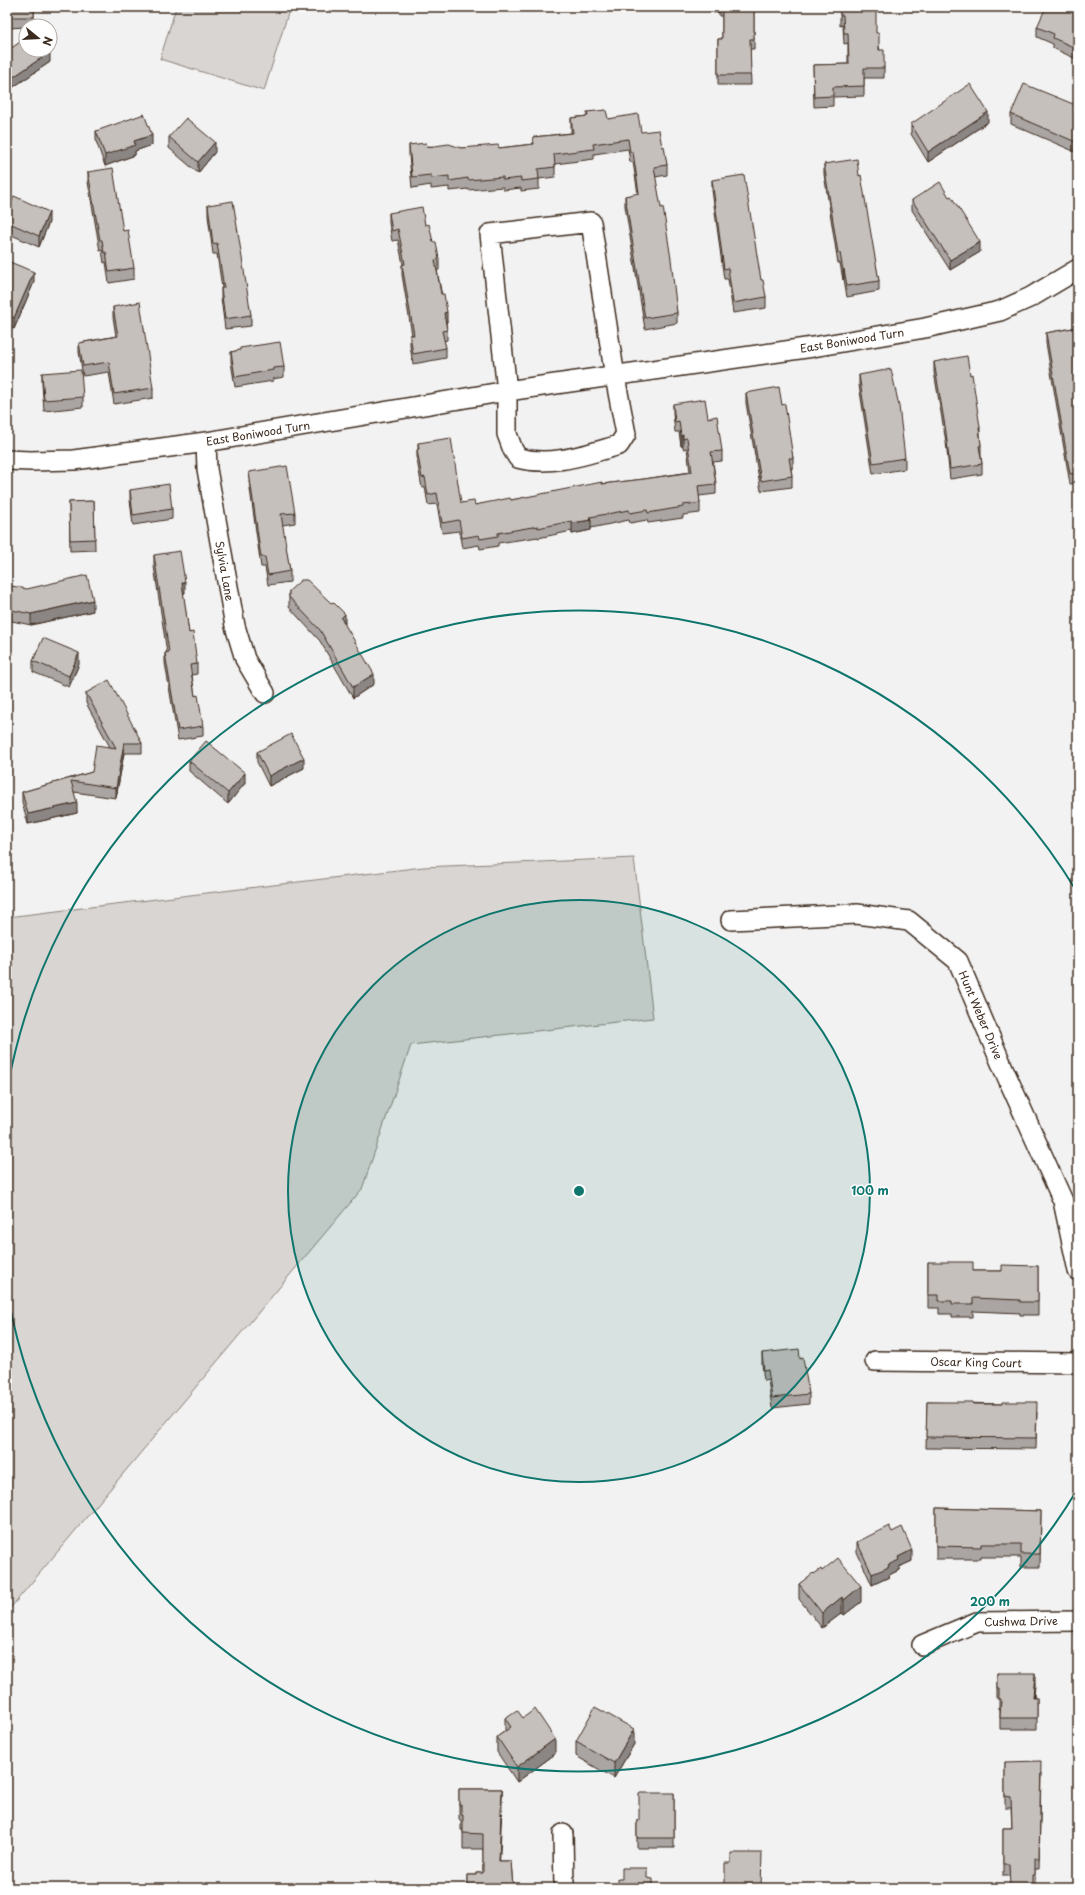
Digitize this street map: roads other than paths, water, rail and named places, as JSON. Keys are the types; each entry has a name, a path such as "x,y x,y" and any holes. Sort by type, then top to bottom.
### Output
{"street":[{"path":"591,222 615,377 626,434 619,445 568,458 541,462 518,458 512,450 507,434 506,391 490,234 591,222"},
{"name":"East Boniwood Turn","path":"7,460 30,462 74,460 206,442 506,391 615,377 925,328 1000,311 1031,297 1078,269"},
{"name":"Sylvia Lane","path":"206,442 208,469 235,626 245,659 264,693"},
{"name":"Hunt Weber Drive","path":"731,920 857,914 909,922 958,961 1004,1070 1063,1200 1078,1271"},
{"name":"Oscar King Court","path":"875,1361 1078,1363"},
{"name":"Cushwa Drive","path":"922,1645 977,1622 1078,1620"},
{"path":"562,1834 564,1888"}]}
